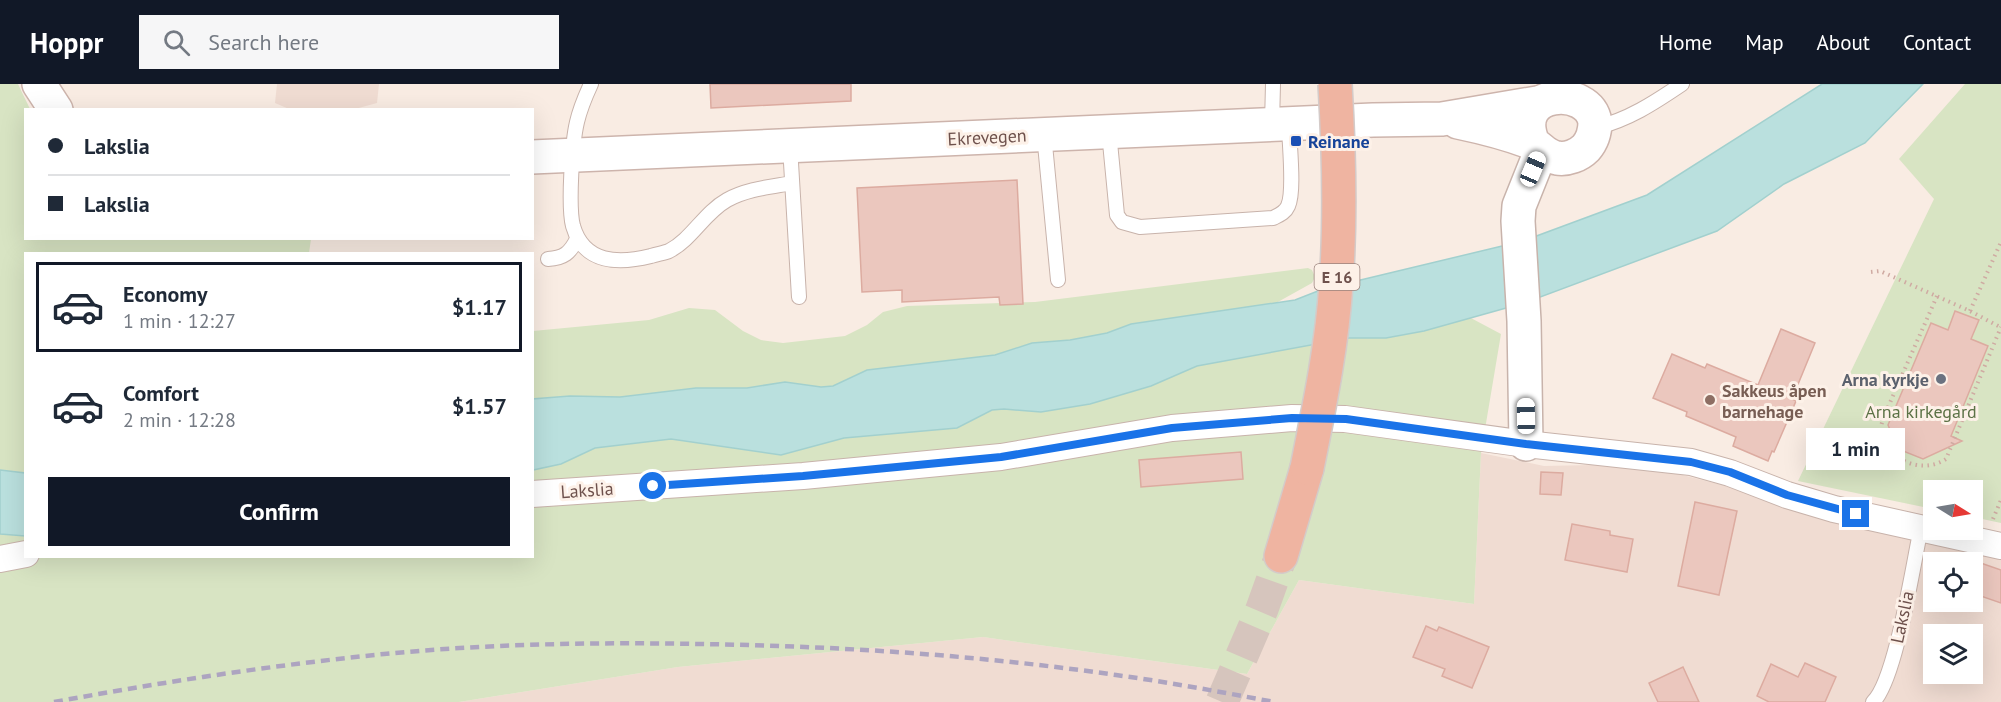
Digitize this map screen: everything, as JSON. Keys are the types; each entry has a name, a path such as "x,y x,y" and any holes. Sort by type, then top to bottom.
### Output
{"highway":[{"name":"E 16","path":"1281,556 1306,468 1320,401 1336,286 1340,220 1335,84"}],"main road":[{"path":"39,84 55,108"},
{"path":"1566,92 1576,95 1593,107 1592,138 1587,147 1570,158 1560,159 1550,156 1537,147 1529,133 1528,122 1531,112 1551,93 1566,92"},
{"name":"Ekrevegen","path":"534,157 1442,118 1551,93"},
{"name":"Ekrevegen","path":"1442,118 1489,129 1537,147"},
{"path":"1526,444 1524,321 1518,221 1519,206 1537,147"}],"street":[{"name":"Lakslia","path":"534,494 803,476 1001,457 1172,428 1292,418 1346,419 1526,444 1691,462 1730,472 1815,504 2001,546"},
{"path":"0,559 24,554"}],"lane":[{"path":"591,84 576,124 570,214 577,239 591,253 610,260 631,261 668,251 692,234 712,212 726,201 746,191 792,183"},
{"path":"1109,132 1117,215 1122,222 1140,226 1273,218 1288,206 1291,192 1273,84"},
{"path":"1593,107 1616,123 1650,106 1682,84"},
{"path":"1044,134 1058,280"},
{"path":"790,146 799,297"},
{"path":"548,260 559,259 571,252 577,239"},
{"name":"Lakslia","path":"1873,702 1885,682 1893,659 1921,528"}],"path":[{"path":"1970,311 2001,242"},
{"path":"1871,272 1880,271 1937,296 1970,311 2001,327 1946,459 1939,464 1925,467 1913,465 1896,456 1884,442 1880,429 1937,296"}],"shaded area":[{"path":"277,84 379,84 377,103 359,108 287,108 275,103"},
{"path":"1481,453 1544,466 1639,464 1923,536 1923,540 1938,540 2001,556 2001,702 459,702 678,667 983,637 1247,674 1299,580 1474,604"}],"green space":[{"path":"0,84 18,84 30,108 24,108 24,240 311,240 309,252 24,252 24,473 0,470"},
{"name":"Arna kirkegård","path":"1965,84 2001,84 2001,523 1983,519 1983,480 1923,480 1923,507 1798,481 1934,199 1899,159"},
{"path":"1308,268 1312,270 1315,277 1312,283 1276,303 1131,324 1107,333 1070,340 1032,343 995,355 867,370 833,386 821,387 785,382 747,388 696,388 620,397 570,396 534,399 534,331 649,320 689,308 715,310 743,331 761,340 783,343 845,336 867,325 883,312 907,306 1035,302"},
{"path":"1469,317 1501,334 1481,453 1474,604 1299,580 1247,674 983,637 678,667 459,702 0,702 0,534 24,536 24,558 534,558 534,470 561,464 595,448 671,439 781,455 844,438 957,428 992,410 1041,412 1090,404 1151,386 1197,366 1349,338 1386,338 1424,331"}],"water":[{"path":"1822,84 1923,84 1865,143 1784,184 1717,231 1524,303 1424,331 1386,338 1349,338 1197,366 1151,386 1090,404 1041,412 992,410 957,428 844,438 781,455 671,439 595,448 561,464 534,470 534,399 570,396 620,397 696,388 747,388 785,382 821,387 833,386 867,370 995,355 1032,343 1070,340 1107,333 1131,324 1295,300 1323,289 1523,241 1647,195"},
{"path":"0,470 24,473 24,536 0,534"}],"building":[{"path":"710,84 851,84 851,101 711,108"},
{"path":"1017,180 1023,304 1000,305 999,297 902,302 902,290 862,292 857,188"},
{"name":"Arna kyrkje","path":"1955,311 1979,320 1971,339 1988,346 1951,436 1962,441 1923,459 1898,449 1888,425 1931,323 1948,330"},
{"path":"1781,329 1815,343 1792,399 1796,401 1768,461 1733,446 1736,437 1686,416 1687,412 1653,398 1672,354 1705,368 1707,364 1758,385"},
{"path":"1241,452 1243,479 1141,487 1139,460"},
{"path":"1541,472 1563,473 1561,495 1540,494"},
{"path":"1695,502 1737,511 1719,595 1678,586"},
{"path":"1572,524 1610,531 1610,535 1633,539 1627,572 1565,560"},
{"path":"1983,564 2001,570 2001,603 1983,597"},
{"path":"1426,626 1437,631 1439,627 1489,647 1472,688 1442,676 1445,669 1413,657"},
{"path":"1805,663 1836,677 1825,702 1769,702 1757,696 1771,664 1798,677"},
{"path":"1683,667 1699,702 1658,702 1649,683"}],"tunnel":[{"path":"1222,702 1262,609 1281,556"}],"railway":[{"path":"54,702 301,663 384,654 541,644 619,643 802,647 959,657 1136,678 1274,702"}],"place":[{"name":"Reinane","path":"1296,141"},
{"name":"Arna kyrkje","path":"1941,379"},
{"name":"Sakkeus åpen barnehage","path":"1710,400"}],"route":[{"path":"653,486 803,476 1001,457 1172,428 1292,418 1346,419 1526,444 1691,462 1730,472 1787,495 1856,514"}]}
